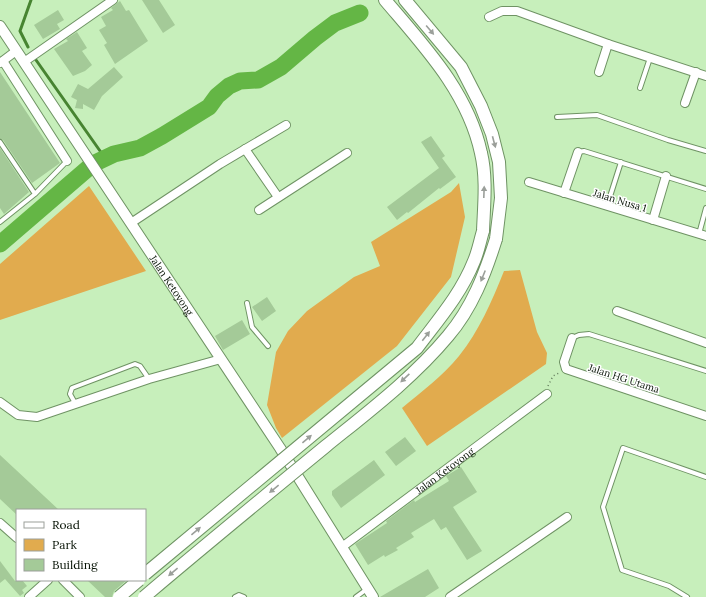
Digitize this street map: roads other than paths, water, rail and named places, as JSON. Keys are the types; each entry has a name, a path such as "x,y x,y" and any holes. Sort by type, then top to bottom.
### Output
{"main road":[{"path":"146,573 417,348 447,310 461,287 474,260 483,231 484,176 481,153 470,120 458,92 443,70 385,0"},
{"path":"144,597 379,403 448,336 471,301 484,277 496,239 501,198 499,162 492,134 461,68 405,0"},
{"path":"119,597 137,581"}],"street":[{"path":"24,62 113,0"},
{"path":"489,17 502,11 517,11 608,44 706,76"},
{"name":"Jalan Ketoyong","path":"0,26 280,448 370,593"},
{"path":"599,72 608,44"},
{"path":"16,51 1,62 67,161"},
{"path":"685,103 696,72"},
{"path":"131,223 286,125"},
{"path":"245,150 278,197"},
{"path":"564,193 578,152"},
{"path":"260,210 347,153"},
{"path":"653,220 666,176"},
{"name":"Jalan Nusa 1","path":"529,182 702,235"},
{"path":"617,311 706,343"},
{"name":"Jalan HG Utama","path":"572,338 564,362 566,370 706,416"},
{"path":"0,402 18,415 37,417 149,379 221,359"},
{"name":"Jalan Ketoyong","path":"342,547 547,394"},
{"path":"450,597 567,517"},
{"path":"0,523 16,537"},
{"path":"30,597 47,581"},
{"path":"64,581 80,597"}],"lane":[{"path":"640,88 650,57"},
{"path":"557,117 597,115 668,140 706,151"},
{"path":"0,142 35,194"},
{"path":"578,152 584,151 706,189"},
{"path":"0,222 35,194 67,161"},
{"path":"607,206 621,162"},
{"path":"702,235 706,208"},
{"path":"247,304 252,327 268,346"},
{"path":"572,338 579,335 589,334 706,371"},
{"path":"75,403 70,394 72,388 135,364 140,366 149,379"},
{"path":"687,597 669,586 622,570 603,507 623,448 706,476"},
{"path":"356,597 370,593"},
{"path":"235,597 239,595 244,597"}],"waterway":[{"path":"28,47 20,31 31,0"},
{"path":"0,244 93,164 114,154 140,148 162,136 209,107 217,96 229,86 240,81 258,80 281,67 335,23 360,13"},
{"path":"36,60 105,158"}]}
